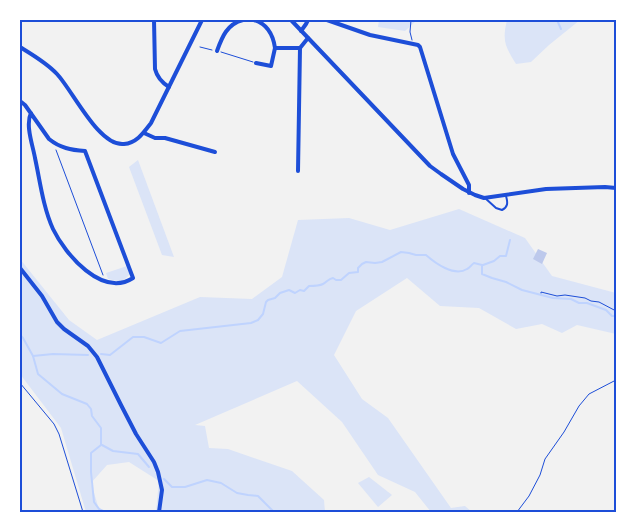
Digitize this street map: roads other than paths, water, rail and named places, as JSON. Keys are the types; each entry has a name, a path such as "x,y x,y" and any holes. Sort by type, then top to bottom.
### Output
{"street":[{"path":"154,20 155,69 160,80 169,87"},
{"path":"20,47 57,74 102,134 115,142 124,144 136,140 144,133 202,20"},
{"path":"217,51 227,30 235,23 243,20"},
{"path":"254,20 264,25 270,32 275,48 271,66 256,63"},
{"path":"291,20 430,166 469,193 484,198 572,187 616,188"},
{"path":"301,30 308,20"},
{"path":"327,20 370,35 412,43 420,47 454,154 469,185 469,193"},
{"path":"298,171 300,48 308,38"},
{"path":"275,48 300,48"},
{"path":"20,102 31,113 49,139 63,147 85,151 133,278 124,282 113,283 92,275 65,248 53,229 46,206 28,122 31,113"},
{"path":"144,133 154,138 165,138 215,152"},
{"path":"20,268 42,296 57,322 88,346 97,357 136,434 154,462 162,490 159,512"}],"lane":[{"path":"484,198 496,208 502,210 508,203 505,194"}],"waterway":[{"path":"557,20 561,29"},
{"path":"483,265 494,261 500,256 506,256 510,240"},
{"path":"101,354 110,355 133,337 144,337 161,343 180,331 251,323 258,320 263,314 266,302 275,298 280,293 289,290 295,293 300,290 304,291 309,286 321,285 333,278 341,280 349,273 358,272 358,268 366,262 382,262 401,252 426,255 445,268 456,271 468,269 474,263 482,265 482,274 522,290 553,298 571,299 579,303 587,303 606,310 612,316 616,316"},
{"path":"20,335 33,356 38,374 62,394 87,404 91,409 92,416 101,428 101,445 91,453 91,472 94,502 99,509 105,512"},
{"path":"33,356 53,354 88,355"},
{"path":"102,445 113,451 138,454 149,467"},
{"path":"164,479 172,487 185,487 207,480 221,483 237,493 258,496 274,512"}]}
